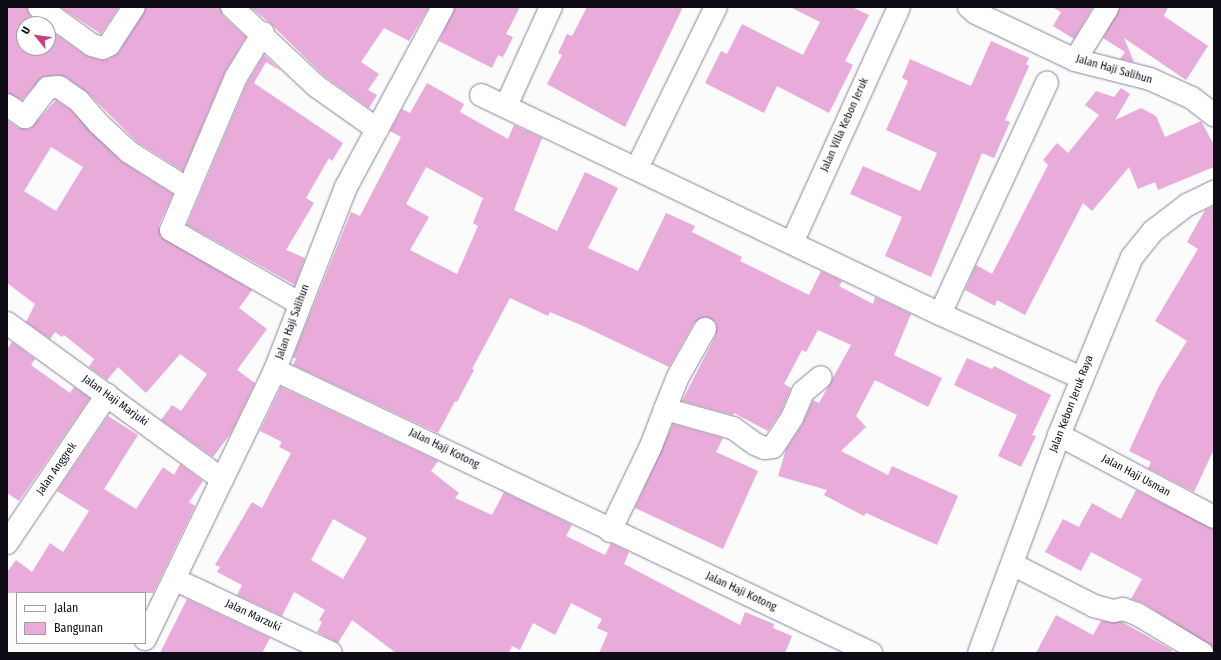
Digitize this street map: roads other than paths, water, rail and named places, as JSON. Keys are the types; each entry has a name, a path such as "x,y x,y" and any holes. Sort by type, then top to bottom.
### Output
{"street":[{"path":"40,7 92,45 104,48 109,45 134,7"},
{"path":"232,7 263,33 316,86 377,129"},
{"name":"Jalan Haji Salihun","path":"146,637 176,580 222,479 275,370 299,303 346,187 443,7"},
{"path":"506,106 551,7"},
{"path":"637,168 716,7"},
{"name":"Jalan Villa Kebon Jeruk","path":"792,243 899,7"},
{"name":"Jalan Haji Salihun","path":"969,7 976,13 1075,60 1150,79 1192,98 1214,115"},
{"path":"1075,60 1108,7"},
{"path":"263,33 236,77 171,230 299,303"},
{"path":"940,314 1047,82"},
{"path":"7,105 25,117 48,88 59,87 79,101 99,124 129,152 188,188"},
{"path":"481,95 637,168 940,314 1082,378"},
{"name":"Jalan Kebon Jeruk Raya","path":"979,653 1059,435 1132,257 1153,231 1187,204 1214,192"},
{"name":"Jalan Haji Marjuki","path":"7,323 222,479"},
{"path":"610,531 651,446 679,375 705,329"},
{"name":"Jalan Haji Kotong","path":"275,370 465,458 610,531 871,653"},
{"path":"665,409 733,428 755,444 764,448 773,447 792,418 803,392 822,377"},
{"name":"Jalan Anggrek","path":"7,542 107,395"},
{"name":"Jalan Haji Usman","path":"1059,435 1214,517"},
{"path":"1012,564 1094,606 1113,610 1123,609 1137,614 1202,653"},
{"name":"Jalan Marzuki","path":"176,580 331,653"},
{"path":"138,653 142,644"}]}
